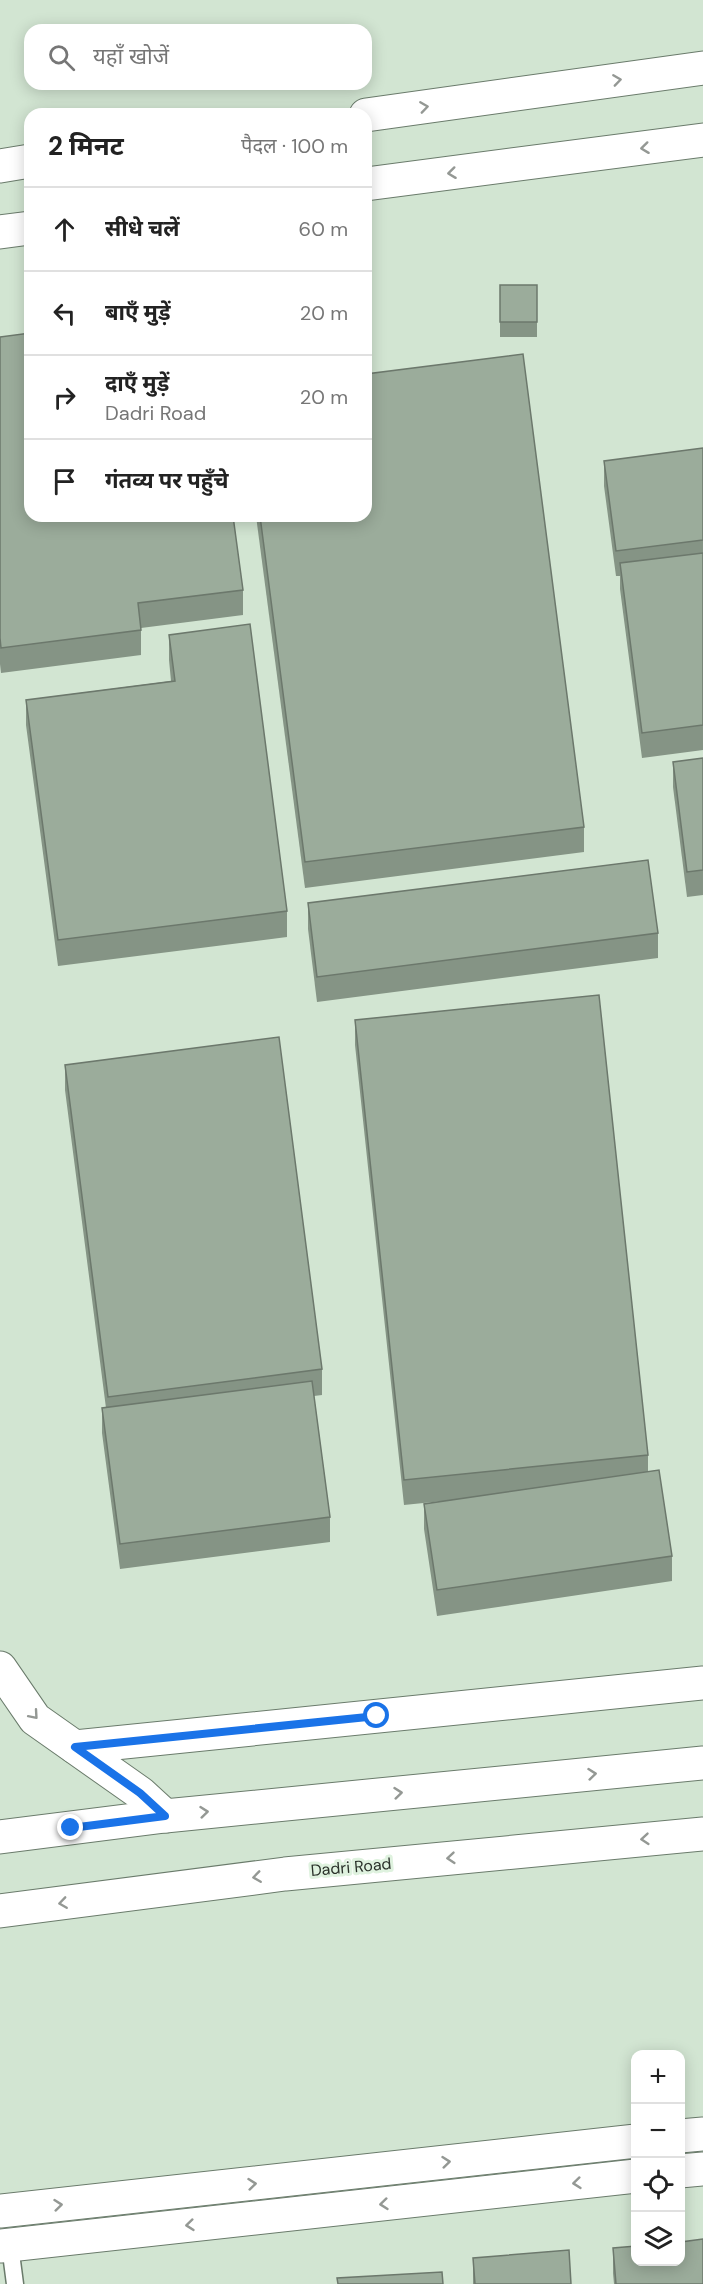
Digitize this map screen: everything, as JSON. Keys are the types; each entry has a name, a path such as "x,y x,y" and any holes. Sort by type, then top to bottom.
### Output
{"street":[{"path":"372,114 703,68"},
{"path":"372,183 703,140"},
{"path":"0,166 24,163"},
{"path":"0,232 24,229"},
{"path":"0,1668 35,1719 140,1793 165,1816"},
{"path":"75,1747 703,1683"},
{"path":"0,1837 165,1816 703,1763"},
{"name":"Dadri Road","path":"0,1911 285,1874 703,1834"},
{"path":"685,2136 703,2134"},
{"path":"3,2211 631,2142"},
{"path":"685,2171 703,2169"},
{"path":"5,2246 631,2177"}],"lane":[{"path":"3,2211 5,2246 15,2284"}],"building":[{"path":"500,285 537,285 537,322 500,322"},
{"path":"24,334 24,522 234,522 243,590 138,603 141,630 1,648 0,337"},
{"path":"523,354 584,827 305,862 261,522 372,522 372,373"},
{"path":"703,448 703,540 616,551 604,461"},
{"path":"703,553 703,725 642,733 620,563"},
{"path":"250,624 287,911 58,940 26,700 175,681 169,635"},
{"path":"703,758 703,870 687,872 673,762"},
{"path":"648,860 658,933 317,977 308,903"},
{"path":"599,995 648,1455 404,1480 355,1020"},
{"path":"279,1037 322,1369 108,1397 65,1065"},
{"path":"312,1381 330,1517 120,1544 102,1408"},
{"path":"659,1470 672,1556 437,1590 424,1504"},
{"path":"703,2239 703,2284 616,2284 613,2248 631,2246 631,2266 685,2266 685,2241"},
{"path":"569,2250 571,2284 475,2284 473,2258"},
{"path":"442,2272 443,2284 338,2284 337,2278"}],"route":[{"path":"71,1828 165,1816 140,1793 75,1747 377,1716"}]}
